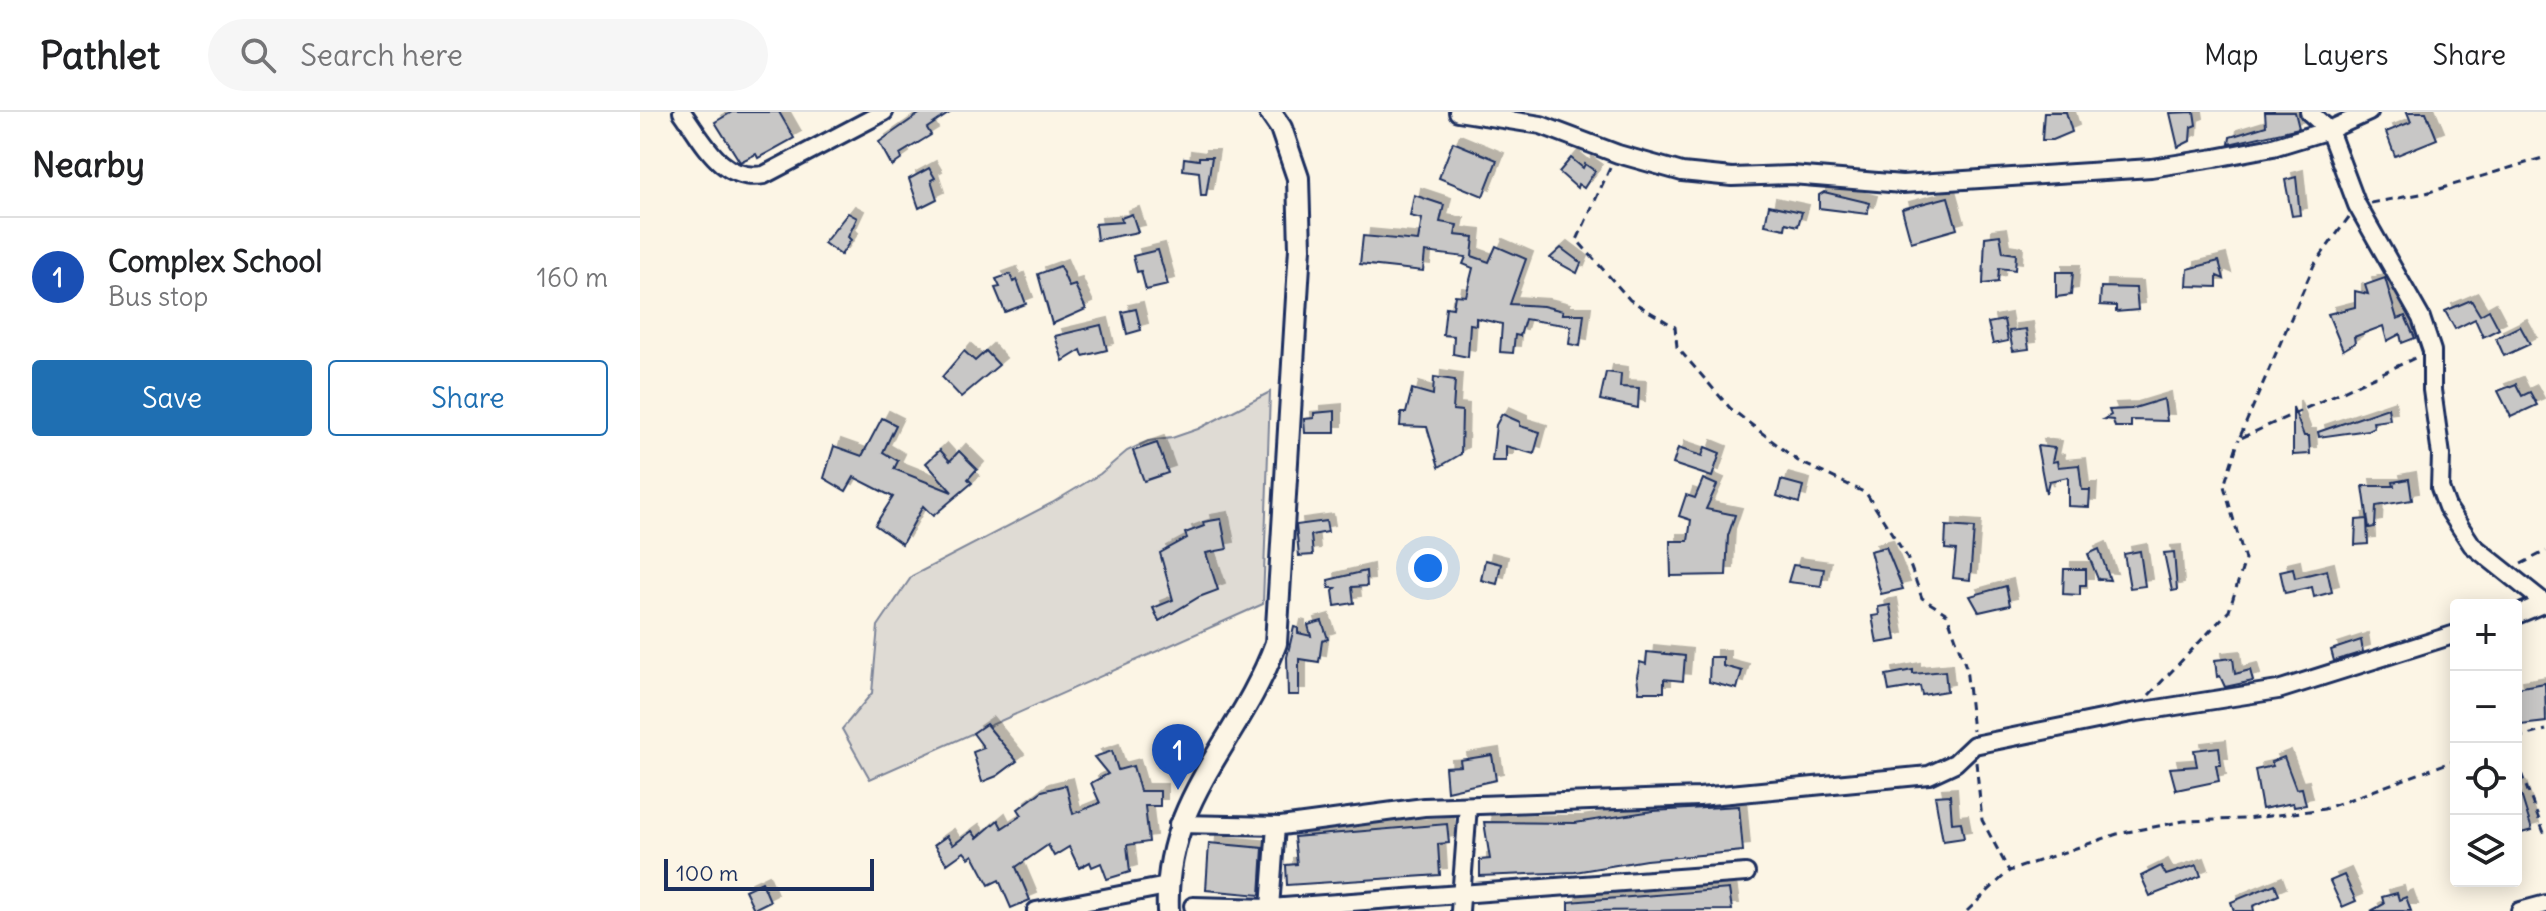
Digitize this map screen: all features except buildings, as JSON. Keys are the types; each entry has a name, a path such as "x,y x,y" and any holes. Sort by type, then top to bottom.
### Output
{"main road":[{"path":"1168,911 1167,886 1178,824 1197,783 1251,702 1276,643 1300,248 1298,178 1281,128 1270,112"}],"street":[{"path":"682,112 721,165 733,174 747,178 764,175 884,112"},
{"path":"1458,112 1541,125 1618,154 1682,172 1732,177 1792,175 1902,184 2151,168 2273,147 2329,130 2369,112"},
{"path":"2309,112 2329,130 2357,205 2410,297 2432,351 2432,390 2441,455 2440,488 2447,507 2472,545 2546,604 2522,613"},
{"path":"1178,824 1276,826 1424,807 1699,797 1929,775 1955,763 1974,745 2131,713 2278,690 2450,636"},
{"path":"1460,903 1468,806"},
{"path":"1270,909 1276,826"},
{"path":"1193,906 1270,909 1460,903 1746,873"},
{"path":"1036,911 1167,886"},
{"path":"2520,911 2546,904"}],"path":[{"path":"1618,154 1595,194 1577,240 1630,300 1675,327 1677,347 1730,408 1798,461 1866,493 1907,557 1922,598 1947,614 1966,667 1982,820 2009,871"},
{"path":"2131,713 2229,611 2245,560 2224,486 2239,439 2314,265 2357,205 2426,193 2546,157"},
{"path":"2239,439 2432,351"},
{"path":"2507,571 2546,551"},
{"path":"2522,736 2546,730"},
{"path":"1967,911 2009,871 2117,834 2184,821 2246,819 2324,809 2450,762"},
{"path":"2522,776 2546,838"}],"shaded area":[{"path":"1270,392 1263,604 870,779 842,729 872,693 878,626 912,576 1052,503 1100,474 1127,451 1148,441 1172,438 1198,429"}],"place":[{"name":"Complex School","path":"1178,790"}]}
